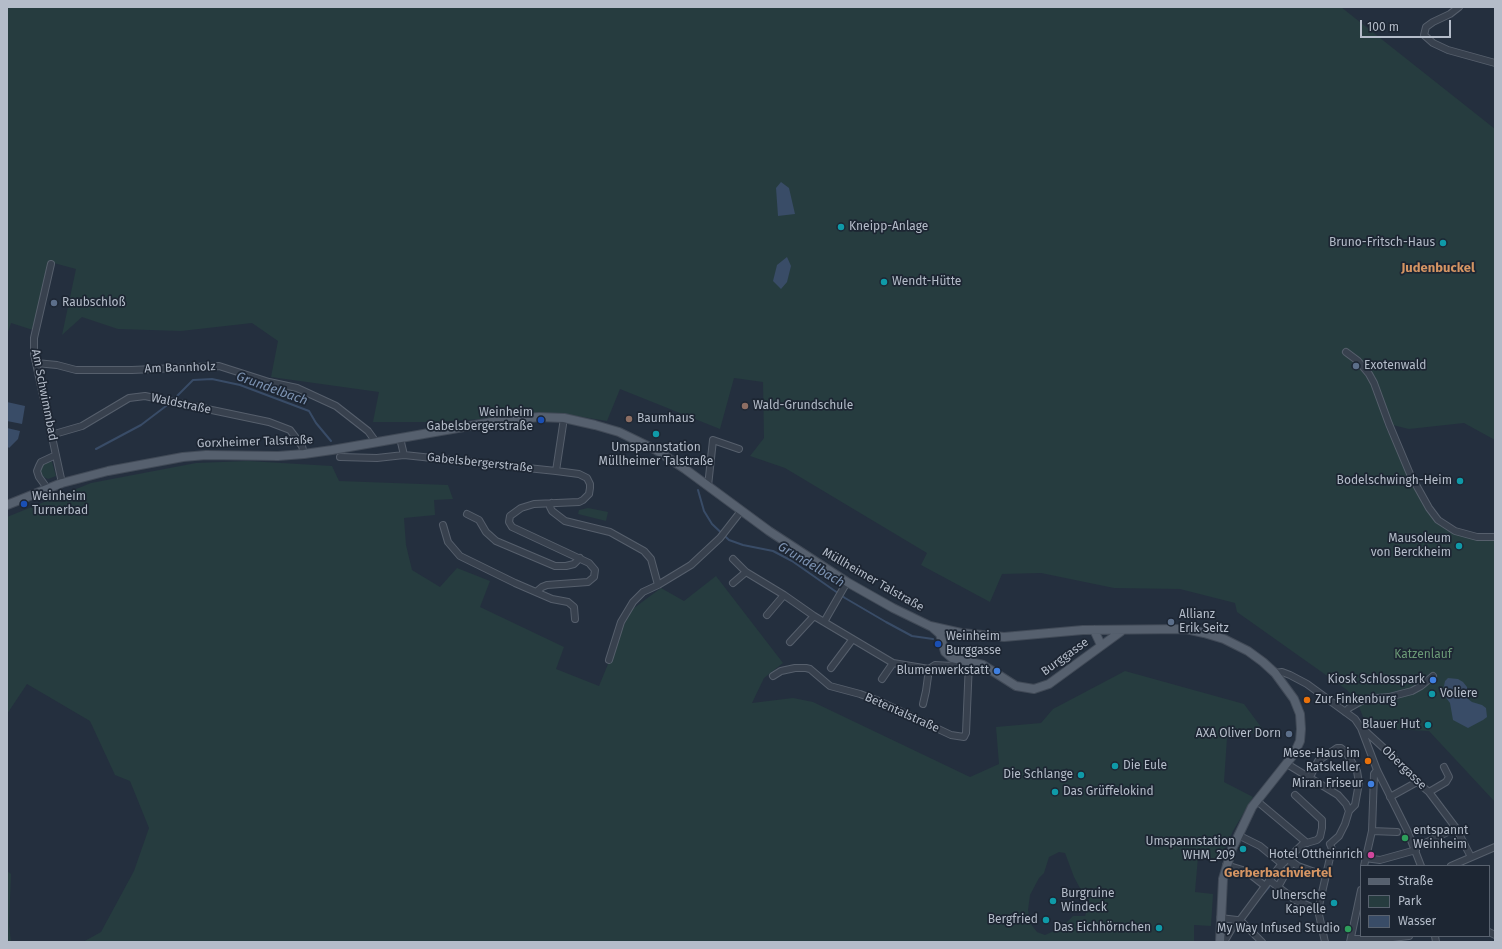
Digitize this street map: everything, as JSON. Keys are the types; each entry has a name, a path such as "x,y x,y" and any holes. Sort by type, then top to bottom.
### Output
{"main road":[{"name":"Gorxheimer Talstraße","path":"7,505 62,482 108,471 182,457 206,455 278,456 304,454 509,419 540,417 564,418 580,421"},
{"name":"Müllheimer Talstraße","path":"580,421 619,432 648,446 674,462 769,531 847,582 893,608 930,626 961,633 1004,637 1094,630 1186,629 1224,639 1248,651 1263,662 1275,673 1294,699 1301,719 1302,729 1300,742 1294,754 1257,801 1245,819 1226,865 1220,918 1220,942"},
{"path":"930,626 937,631 942,639 947,654 956,659"},
{"path":"942,639 949,630"},
{"name":"Burggasse","path":"1094,630 1101,645"},
{"name":"Burggasse","path":"956,659 988,668 1016,686 1034,689 1049,684 1122,630"}],"street":[{"path":"1459,7 1450,14 1426,27 1424,35 1433,43 1448,50 1495,63"},
{"name":"Am Schwimmbad","path":"51,264 34,338 34,354 62,482"},
{"path":"1346,352 1358,361 1369,374 1374,383 1410,474 1429,508 1438,520 1455,531 1477,537 1495,538"},
{"name":"Am Bannholz","path":"36,363 57,365 76,370 132,370 219,366 269,382 297,388 336,406 368,430 376,442"},
{"name":"Waldstraße","path":"51,435 82,426 129,398 145,396 269,422 290,430 302,446 304,454"},
{"path":"556,471 564,418"},
{"path":"400,438 404,455"},
{"path":"708,486 713,440 739,449"},
{"name":"Gabelsbergerstraße","path":"340,457 377,458 404,455 556,471 583,476 588,480 590,484 589,494 583,500 578,502 552,503"},
{"name":"Am Schwimmbad","path":"47,488 37,472 41,462 56,456"},
{"path":"536,592 547,585 588,582 594,577 595,570 589,563 580,558 510,525 510,516 521,508 534,504 552,503 550,507 552,511 565,521 610,532 644,550 651,559 658,585"},
{"path":"609,660 621,622 633,602 643,592 658,585 691,565 720,538 741,511"},
{"path":"467,514 479,520 486,532 496,541 554,566 574,564 580,558"},
{"path":"443,525 448,542 460,556 552,599 568,602 574,607 575,619"},
{"path":"733,559 746,572 852,640 893,663 929,669"},
{"path":"733,584 746,572"},
{"path":"824,622 847,582"},
{"path":"766,615 784,595"},
{"path":"790,642 814,616"},
{"path":"831,668 852,640"},
{"path":"923,704 930,667 935,665 953,666 956,659"},
{"name":"Betentalstraße","path":"772,676 781,671 795,668 810,669 830,686 879,701 951,735 964,738 966,733 969,662"},
{"path":"882,679 893,663"},
{"name":"Obergasse","path":"1275,673 1282,672 1296,677 1355,719 1361,728 1429,792 1456,828 1471,857"},
{"path":"1345,712 1365,699 1388,697 1412,691 1433,676"},
{"path":"1361,728 1377,770 1407,830 1421,865"},
{"path":"1310,778 1318,761 1337,748 1343,749 1346,752 1357,771 1358,790 1355,805 1349,811 1339,836 1330,844"},
{"path":"1287,764 1338,795 1346,804 1349,811"},
{"name":"Obergasse","path":"1429,792 1446,782 1449,777 1444,767"},
{"path":"1364,865 1372,831 1374,774 1377,770"},
{"path":"1390,797 1417,782"},
{"path":"1374,792 1387,790"},
{"path":"1295,795 1322,820 1320,838"},
{"path":"1257,801 1307,842"},
{"path":"1422,844 1456,828"},
{"path":"1372,831 1397,832"},
{"path":"1238,835 1260,846 1282,864"},
{"path":"1278,887 1288,869 1290,861 1303,844 1320,838"},
{"path":"1320,838 1330,844 1332,849 1318,910 1325,942"},
{"path":"1453,865 1495,847"},
{"path":"1365,858 1380,860 1416,850"},
{"path":"1224,942 1282,864 1290,861"},
{"path":"1290,861 1298,866 1326,876"},
{"path":"1226,865 1246,871 1265,886"},
{"path":"1269,880 1295,900 1318,910"},
{"path":"1360,903 1350,941 1395,940 1406,937"},
{"path":"1220,918 1239,920 1262,942"}],"green space":[{"name":"Katzenlauf","path":"7,7 1341,7 1495,129 1495,440 1464,423 1409,429 1384,423 1409,477 1435,520 1444,528 1495,540 1495,802 1429,731 1370,728 1365,722 1356,699 1347,690 1237,612 1235,603 1180,589 1114,588 1041,573 1002,574 990,602 921,565 927,553 785,468 750,456 764,438 763,382 734,378 720,429 620,389 607,421 564,414 433,422 373,422 379,392 271,377 278,341 252,323 181,331 118,329 82,317 62,335 76,269 50,262 33,330 11,323 7,335"},
{"path":"50,460 56,476 48,479 42,476 40,468 43,464"},
{"path":"248,461 332,466 339,481 448,485 453,499 434,500 435,515 404,518 406,545 412,570 440,587 457,568 490,581 480,607 564,647 556,669 599,686 630,611 661,588 684,601 716,576 783,663 764,678 752,703 793,698 813,702 970,777 999,764 996,727 1041,723 1053,709 1125,671 1244,704 1264,731 1227,738 1224,782 1253,797 1233,831 1220,860 1198,857 1195,892 1213,894 1211,926 1194,925 1194,942 83,942 101,932 134,871 149,828 130,781 115,775 90,721 27,684 7,714 7,517 91,483 196,463","holes":["1059,852 1065,853 1074,877 1081,890 1088,890 1089,904 1085,916 1073,916 1061,928 1045,935 1037,932 1030,923 1028,910 1030,895 1039,878 1044,873 1049,857"]},
{"path":"588,508 608,512 606,521 578,514 579,510"},
{"path":"7,871 11,874 9,924 11,942 7,942"}],"water":[{"path":"781,182 789,188 795,214 778,216 776,188"},
{"path":"787,257 791,266 787,282 781,289 773,281 777,265"},
{"path":"7,402 25,406 22,424 7,421"},
{"path":"7,428 20,431 18,439 9,448 7,446"},
{"path":"1448,678 1458,679 1463,682 1467,687 1468,699 1486,708 1487,717 1468,728 1453,720 1450,703 1443,691 1445,681"}],"waterway":[{"name":"Grundelbach","path":"173,400 193,380 212,379 240,385 309,411 316,423 331,441"},
{"name":"Grundelbach","path":"96,449 141,425 170,403"},
{"name":"Grundelbach","path":"698,490 704,511 712,524 729,540 743,545 773,551 792,561 845,598 886,622 912,636 933,639"},
{"path":"1293,858 1305,846"},
{"path":"1275,877 1288,863"},
{"path":"1262,895 1269,887"}],"place":[{"name":"Kneipp-Anlage","path":"841,227"},
{"name":"Bruno-Fritsch-Haus","path":"1443,243"},
{"name":"Wendt-Hütte","path":"884,282"},
{"name":"Raubschloß","path":"54,303"},
{"name":"Exotenwald","path":"1356,366"},
{"name":"Wald-Grundschule","path":"745,406"},
{"name":"Baumhaus","path":"629,419"},
{"name":"Weinheim Gabelsbergerstraße","path":"541,420"},
{"name":"Umspannstation Müllheimer Talstraße","path":"656,434"},
{"name":"Bodelschwingh-Heim","path":"1460,481"},
{"name":"Weinheim Turnerbad","path":"24,504"},
{"name":"Mausoleum von Berckheim","path":"1459,546"},
{"name":"Allianz Erik Seitz","path":"1171,622"},
{"name":"Weinheim Burggasse","path":"938,644"},
{"name":"Blumenwerkstatt","path":"997,671"},
{"name":"Kiosk Schlosspark","path":"1433,680"},
{"name":"Voliere","path":"1432,694"},
{"name":"Zur Finkenburg","path":"1307,700"},
{"name":"Blauer Hut","path":"1428,725"},
{"name":"AXA Oliver Dorn","path":"1289,734"},
{"name":"Mese-Haus im Ratskeller","path":"1368,761"},
{"name":"Die Eule","path":"1115,766"},
{"name":"Die Schlange","path":"1081,775"},
{"name":"Miran Friseur","path":"1371,784"},
{"name":"Das Grüffelokind","path":"1055,792"},
{"name":"entspannt Weinheim","path":"1405,838"},
{"name":"Umspannstation WHM_209","path":"1243,849"},
{"name":"Hotel Ottheinrich","path":"1371,855"},
{"name":"Burgruine Windeck","path":"1053,901"},
{"name":"Ulnersche Kapelle","path":"1334,903"},
{"name":"Bergfried","path":"1046,920"},
{"name":"Das Eichhörnchen","path":"1159,928"},
{"name":"My Way Infused Studio","path":"1348,929"}],"district":[{"name":"Judenbuckel","path":"1438,268"},
{"name":"Gerberbachviertel","path":"1278,873"}]}
